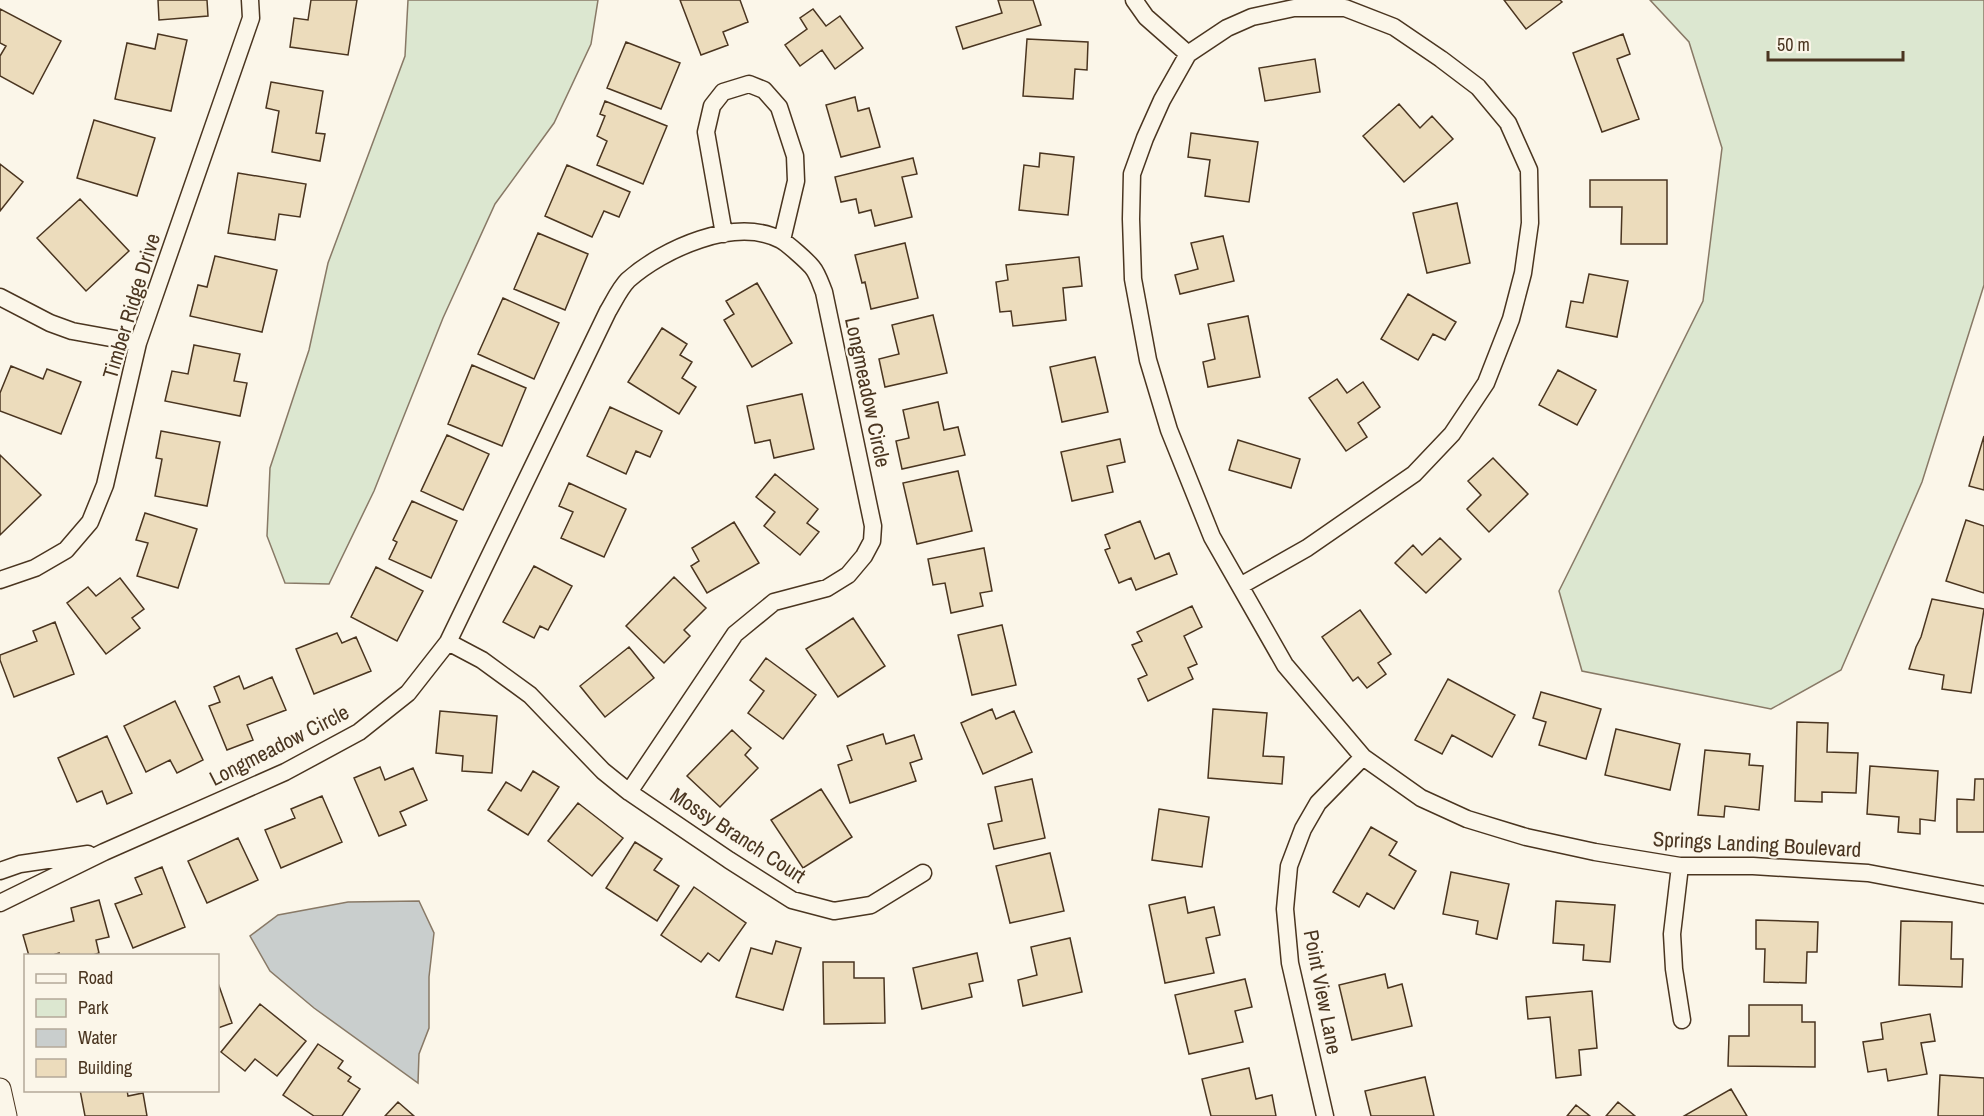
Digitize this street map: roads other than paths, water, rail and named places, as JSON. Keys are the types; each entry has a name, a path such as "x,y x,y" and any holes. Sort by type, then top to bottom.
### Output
{"street":[{"name":"Timber Ridge Drive","path":"0,580 35,568 66,550 90,522 105,485 138,343 251,18 250,0"},
{"path":"1134,0 1146,17 1188,54"},
{"name":"Springs Landing Boulevard","path":"1240,586 1307,548 1405,481 1452,434 1486,383 1511,319 1523,273 1530,223 1529,170 1508,123 1478,87 1394,27 1345,8 1294,8 1251,17 1227,28 1188,54 1144,138 1132,174 1133,279 1148,360 1169,430 1212,537 1285,665 1363,757 1421,798 1467,819 1526,837 1595,852 1680,866 1753,866 1868,873 1984,896"},
{"path":"724,234 706,132 712,106 723,92 749,84 764,90 779,107 795,156 796,181 782,240"},
{"name":"Longmeadow Circle","path":"0,903 104,852 285,772 359,732 408,693 448,642 608,311 626,282 657,258 693,242 724,234 754,231 782,240 812,267 824,292 873,526 872,541 864,556 848,575 827,588 774,602 735,633 630,792"},
{"path":"0,297 50,323 72,331 138,343"},
{"path":"448,642 482,660 530,695 603,771 630,792"},
{"name":"Point View Lane","path":"1325,1116 1290,963 1286,909 1289,866 1303,830 1318,803 1363,757"},
{"name":"Mossy Branch Court","path":"630,792 792,900 834,911 871,905 923,873"},
{"name":"Longmeadow Circle","path":"0,870 20,864 104,852"},
{"path":"1680,866 1672,934 1674,969 1682,1020"},
{"path":"0,1089 6,1116"}],"water":[{"path":"419,901 434,933 429,977 429,1028 419,1054 418,1083 314,1008 270,971 250,936 278,915 348,902"}]}
